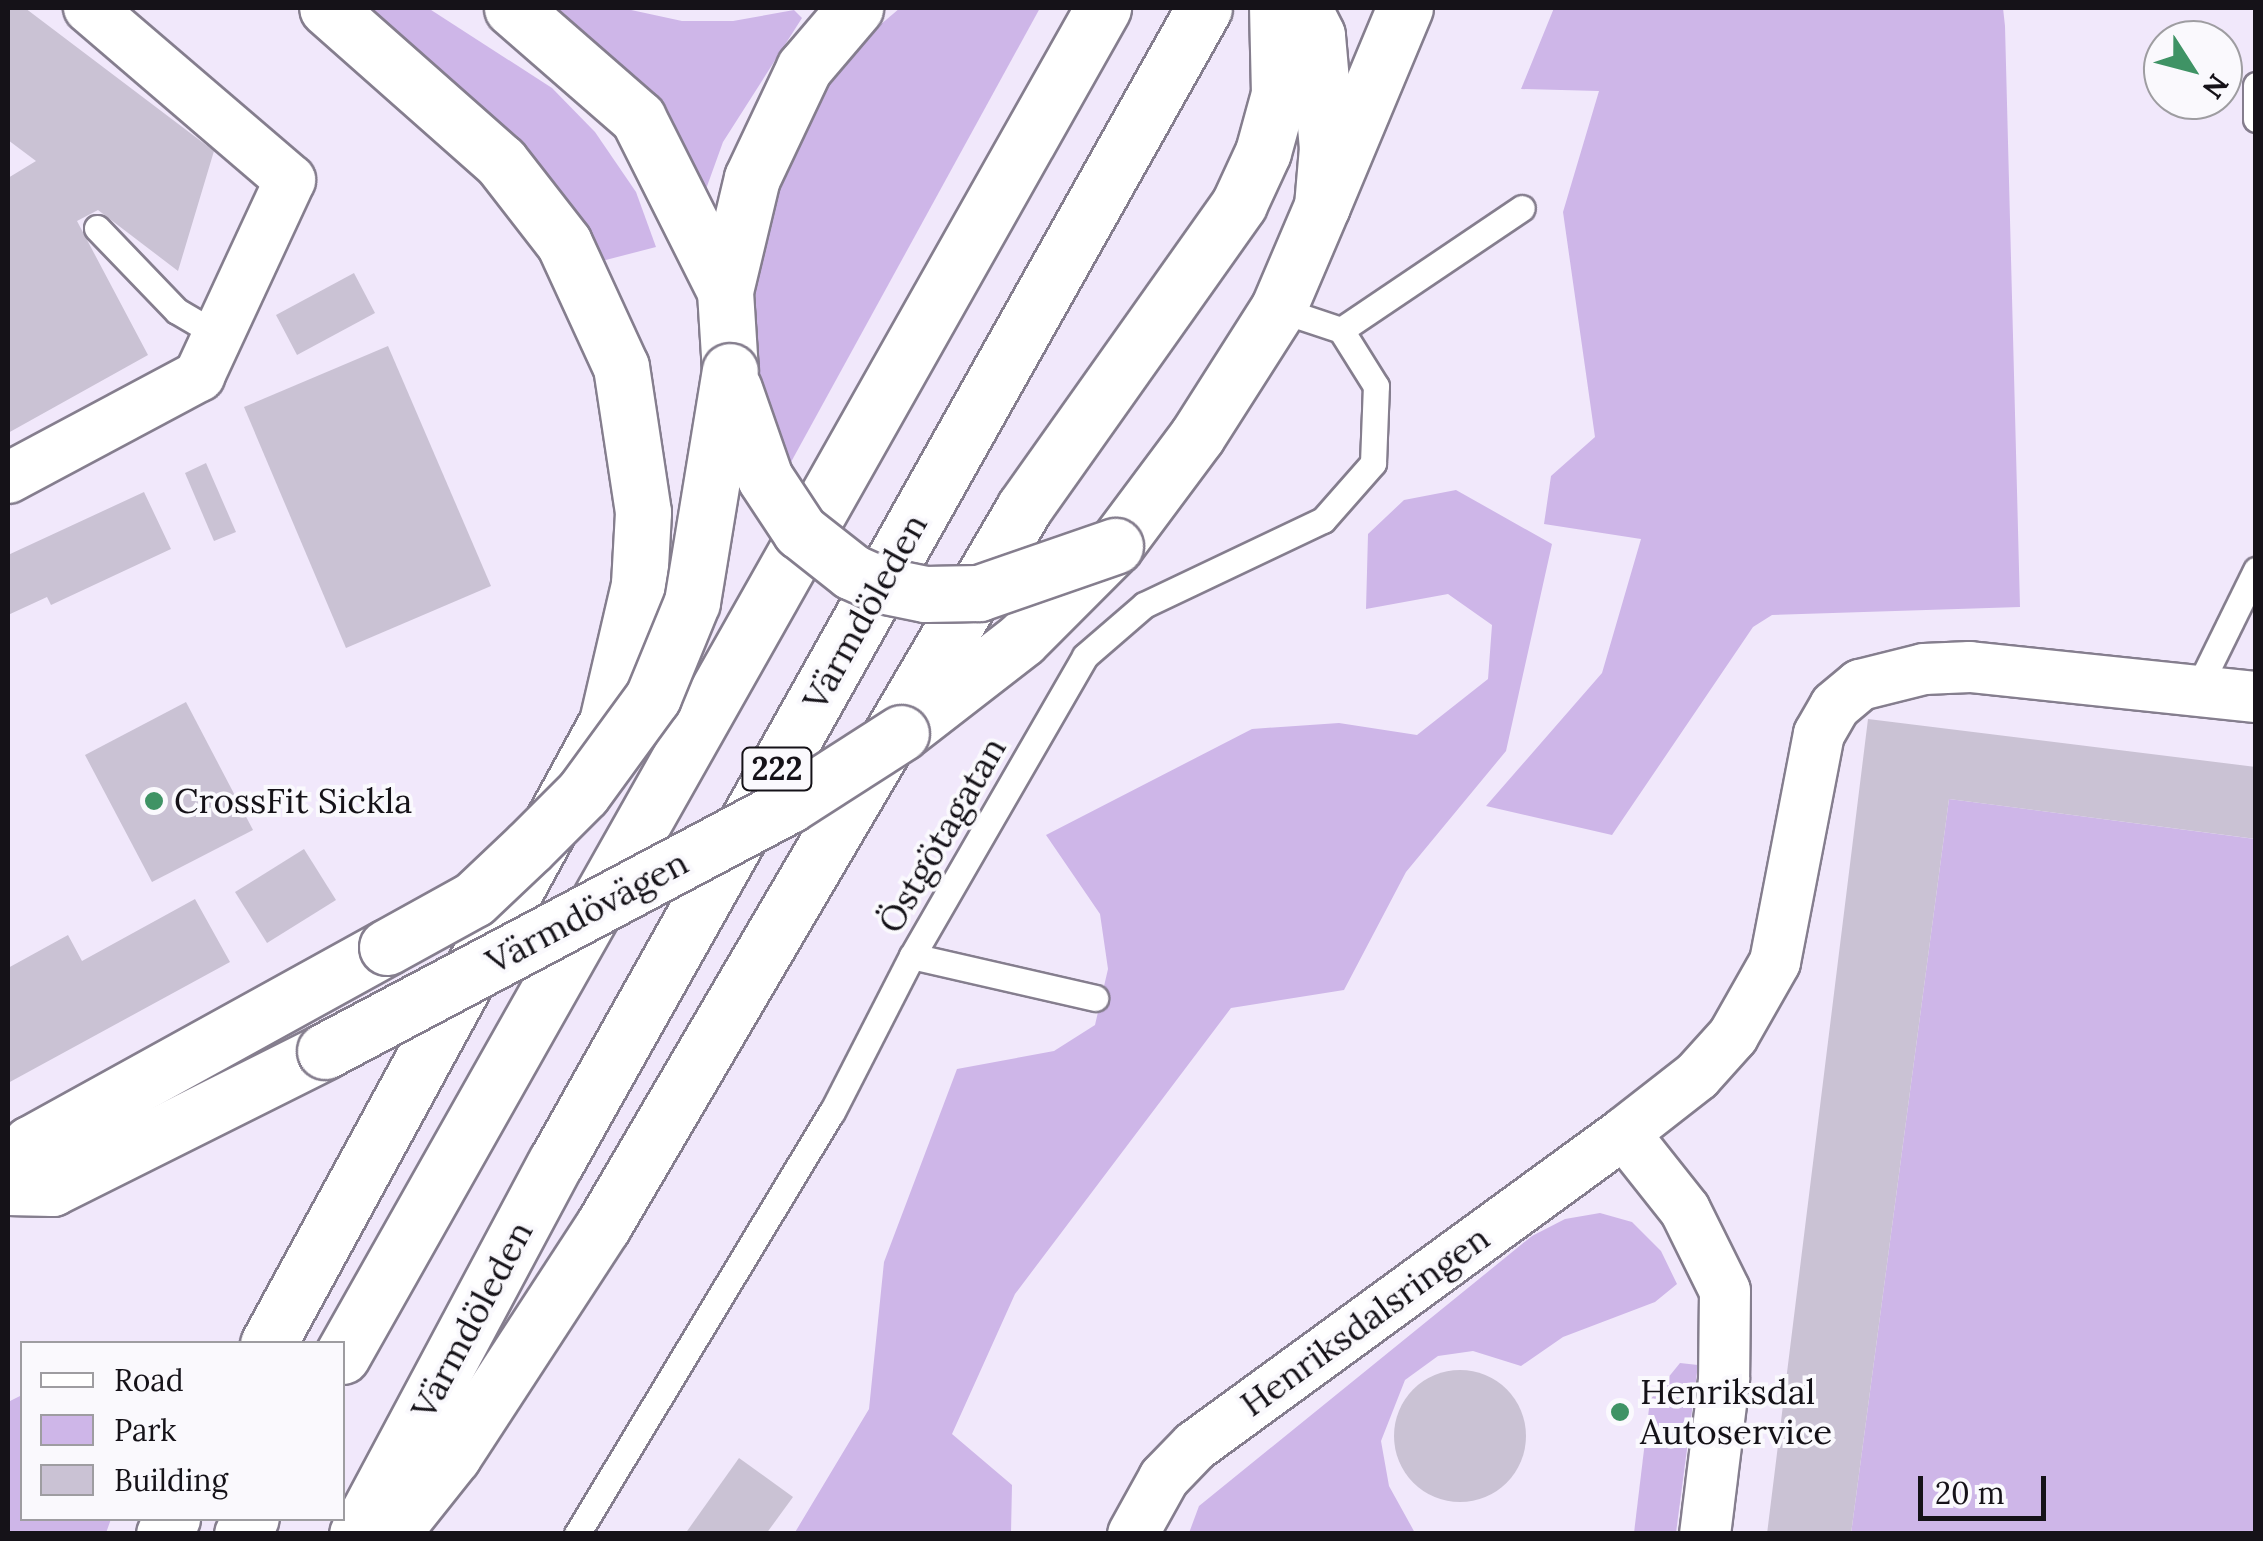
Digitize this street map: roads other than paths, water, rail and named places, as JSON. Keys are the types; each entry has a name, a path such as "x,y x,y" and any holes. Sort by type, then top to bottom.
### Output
{"main road":[{"path":"270,1341 606,722 630,634 643,512 621,367 586,279 564,242 501,162 328,8"},
{"path":"512,8 638,118 725,292"},
{"path":"854,8 804,68 752,178 725,292 730,371 750,445 786,512 824,552 867,579 926,594 979,592 1115,546"},
{"name":"222","path":"345,1351 1103,8"},
{"name":"Värmdöleden","path":"357,1534 556,1162 1204,8"},
{"name":"Värmdövägen","path":"8,1187 52,1188 325,1051 789,805 901,733 1007,650 1115,546 1197,436 1278,309 1405,8"},
{"path":"1299,16 1327,148 1322,206"},
{"path":"392,1534 453,1456 603,1226 1024,508 1238,204 1264,152 1299,16"},
{"name":"Värmdövägen","path":"8,1172 30,1144 474,898 583,793 652,697 692,602 730,371"}],"street":[{"path":"8,478 200,376 290,180 89,8"},
{"name":"Henriksdalsringen","path":"1133,1534 1164,1478 1195,1446 1624,1134 1697,1076 1766,985 1808,770 1836,706 1860,685 1924,669 1970,668 2256,698"},
{"path":"1624,1134 1685,1210 1726,1291 1724,1380 1705,1534"}],"lane":[{"path":"2256,84 2256,119"},
{"path":"1278,309 1340,330 1522,208"},
{"path":"97,228 176,311 218,335"},
{"name":"Östgötagatan","path":"577,1534 832,1112 912,956 1085,656 1144,605 1323,520 1374,463 1376,386 1340,330"},
{"path":"2197,690 2256,570"},
{"path":"912,956 1095,998"}],"place":[{"name":"CrossFit Sickla","path":"154,801"},
{"name":"Henriksdal Autoservice","path":"1620,1412"}]}
